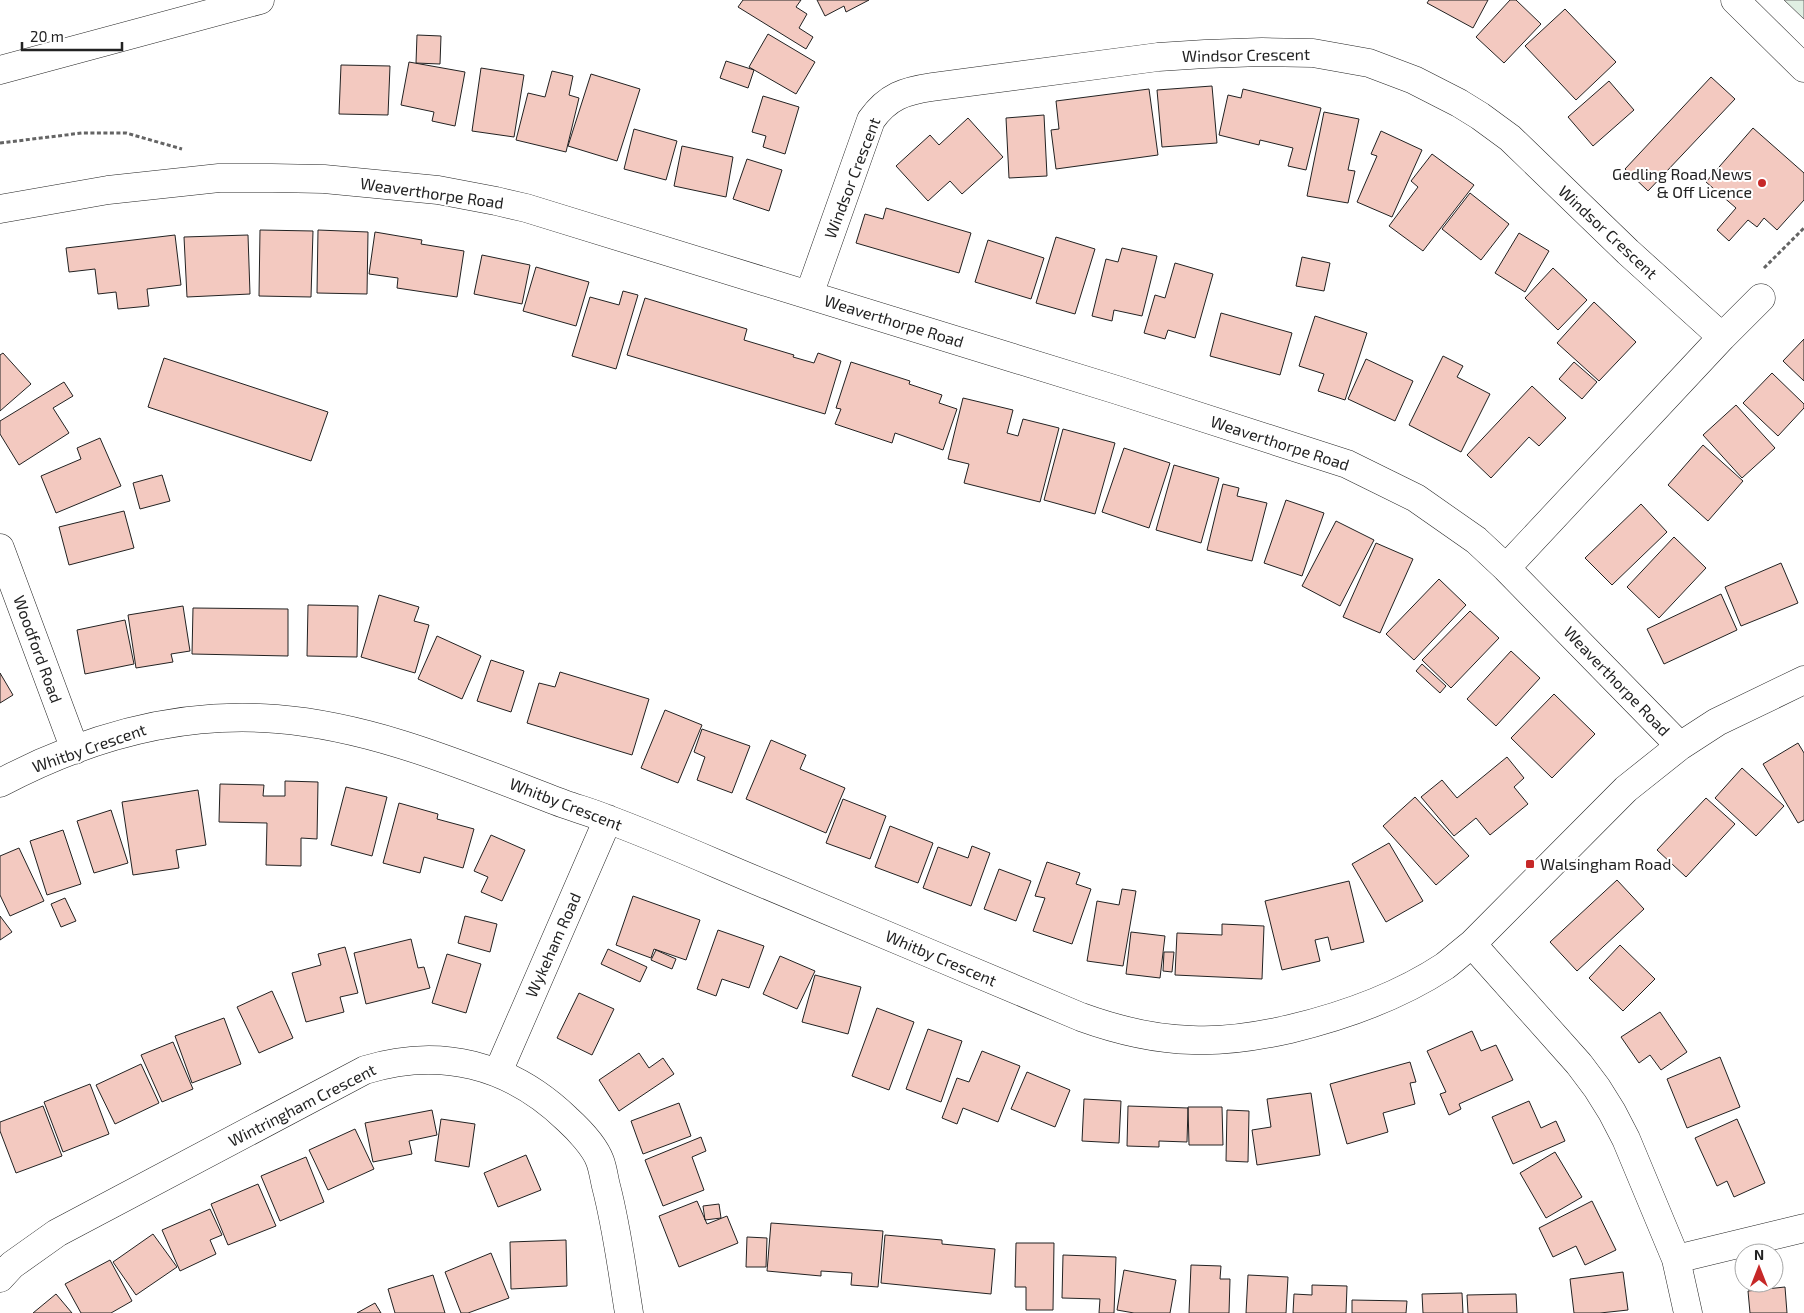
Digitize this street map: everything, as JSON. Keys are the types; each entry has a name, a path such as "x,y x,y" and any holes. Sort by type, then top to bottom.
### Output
{"street":[{"path":"0,70 260,0"},
{"path":"1735,0 1804,68"},
{"name":"Windsor Crescent","path":"809,295 871,120 888,100 915,90 932,87 1158,57 1262,52 1313,53 1369,63 1392,71 1436,90 1480,116 1510,138 1628,252 1722,336"},
{"name":"Weaverthorpe Road","path":"0,209 108,190 220,178 324,179 467,195 519,206 1117,390 1347,464 1416,498 1476,540 1506,568 1680,746"},
{"path":"1506,568 1722,336 1761,298"},
{"name":"Woodford Road","path":"0,548 75,750"},
{"name":"Whitby Crescent","path":"0,783 42,762 115,736 152,726 184,721 247,718 306,722 348,730 456,762 608,819 1081,1017 1115,1029 1138,1034 1194,1041 1259,1036 1348,1013 1380,1000 1445,966 1472,944 1626,789 1680,746 1717,722 1804,680"},
{"name":"Wykeham Road","path":"498,1072 608,819"},
{"path":"1472,944 1579,1064 1597,1088 1626,1139 1676,1260 1688,1313"},
{"name":"Wintringham Crescent","path":"0,1278 12,1264 57,1233 365,1070 389,1062 447,1061 474,1065 498,1072 539,1094 558,1110 586,1139 599,1159 612,1210 629,1313"},
{"path":"1676,1260 1804,1228"}],"path":[{"path":"0,143 82,133 126,133 183,149"},
{"path":"1761,298 1747,286 1804,228"}],"green space":[{"path":"1784,0 1804,0 1804,19"}],"building":[{"path":"743,0 801,0 796,7 807,14 799,28 813,37 806,49 738,7"},
{"path":"817,0 869,0 846,12 844,6 825,16"},
{"path":"1429,0 1488,0 1473,28 1427,3"},
{"path":"1510,0 1516,0 1541,24 1504,63 1476,37"},
{"path":"1565,9 1616,62 1576,100 1525,46"},
{"path":"768,34 815,62 796,94 749,67"},
{"path":"417,35 441,36 440,64 416,63"},
{"path":"726,61 754,70 748,88 720,78"},
{"path":"409,62 465,72 455,126 432,121 434,112 401,105"},
{"path":"341,65 390,66 388,115 339,114"},
{"path":"481,68 524,75 514,137 472,131"},
{"path":"552,71 573,76 569,95 579,98 566,152 516,140 528,93 545,97"},
{"path":"591,74 640,89 617,161 568,146"},
{"path":"1711,77 1735,99 1648,191 1625,169"},
{"path":"1609,81 1634,110 1593,146 1568,117"},
{"path":"1212,86 1217,143 1162,147 1157,90"},
{"path":"1149,89 1158,155 1056,169 1051,130 1059,129 1056,101"},
{"path":"1243,89 1321,108 1306,170 1288,166 1293,148 1260,140 1259,145 1219,135 1228,95 1241,98"},
{"path":"763,96 799,107 785,154 763,147 766,136 752,132"},
{"path":"1324,112 1359,119 1348,170 1355,171 1348,203 1307,196"},
{"path":"1044,115 1047,176 1009,178 1006,118"},
{"path":"968,118 1003,157 962,194 950,181 928,201 896,166 930,135 939,145"},
{"path":"1753,128 1804,173 1804,200 1777,230 1764,218 1757,227 1748,220 1729,241 1717,230 1736,208 1706,182"},
{"path":"634,129 677,141 666,180 624,169"},
{"path":"1381,131 1422,150 1392,217 1357,202 1377,156 1371,154"},
{"path":"682,146 733,157 726,197 674,186"},
{"path":"1432,154 1474,185 1423,251 1389,226 1418,187 1411,181"},
{"path":"747,159 782,170 769,211 733,199"},
{"path":"1470,193 1509,224 1481,260 1442,229"},
{"path":"886,208 971,233 959,273 856,243 865,214 883,219"},
{"path":"260,230 313,231 311,297 259,296"},
{"path":"318,230 368,232 367,294 317,293"},
{"path":"375,232 422,240 421,244 464,251 457,297 397,288 398,278 369,274"},
{"path":"1519,233 1549,251 1525,292 1495,273"},
{"path":"175,235 181,285 147,289 149,306 118,309 116,292 98,294 95,269 69,272 66,248"},
{"path":"248,235 250,294 187,297 184,237"},
{"path":"1056,237 1095,249 1075,314 1036,303"},
{"path":"988,240 1044,258 1031,299 975,282"},
{"path":"1122,248 1157,256 1142,316 1114,310 1112,321 1092,316 1106,259 1118,262"},
{"path":"482,255 530,265 522,304 474,294"},
{"path":"1302,257 1330,263 1324,291 1296,286"},
{"path":"1175,263 1213,274 1195,338 1168,330 1165,339 1144,333 1155,295 1165,298"},
{"path":"536,267 589,282 576,326 523,311"},
{"path":"1553,268 1587,300 1558,330 1525,298"},
{"path":"623,291 638,295 616,369 572,356 590,297 619,305"},
{"path":"645,298 747,329 744,340 794,355 793,357 814,363 818,353 841,361 825,414 627,355"},
{"path":"1594,302 1636,342 1599,381 1557,343"},
{"path":"1221,313 1292,333 1280,375 1210,356"},
{"path":"1315,316 1367,333 1345,400 1318,391 1324,374 1299,366"},
{"path":"1804,339 1804,381 1783,361"},
{"path":"3,353 31,384 0,411 0,355"},
{"path":"1443,356 1463,366 1457,377 1490,394 1461,452 1409,425"},
{"path":"164,358 328,412 311,461 148,407"},
{"path":"1366,359 1413,381 1395,421 1348,399"},
{"path":"851,362 910,381 909,384 942,395 939,403 957,409 943,450 895,433 892,443 835,424 841,409 836,408"},
{"path":"1574,362 1597,382 1582,399 1559,379"},
{"path":"1772,373 1804,404 1804,408 1778,436 1743,403"},
{"path":"64,382 73,396 53,408 69,433 19,465 0,434 0,421"},
{"path":"1532,386 1566,418 1539,446 1529,437 1491,478 1467,455"},
{"path":"963,398 1013,410 1007,433 1018,436 1023,419 1059,428 1040,502 964,483 969,464 948,459"},
{"path":"1736,405 1775,448 1742,478 1703,435"},
{"path":"1063,429 1115,443 1095,514 1044,500"},
{"path":"100,438 121,486 56,513 41,476 81,459 77,448"},
{"path":"1703,445 1743,481 1708,521 1668,485"},
{"path":"1124,448 1170,463 1149,528 1102,512"},
{"path":"1174,465 1219,478 1201,543 1156,530"},
{"path":"162,475 170,501 140,509 133,483"},
{"path":"1223,484 1239,488 1237,496 1267,503 1252,561 1207,550"},
{"path":"1286,500 1324,513 1302,576 1264,563"},
{"path":"1641,504 1667,532 1612,585 1585,558"},
{"path":"124,511 134,548 69,565 59,527"},
{"path":"1336,521 1374,540 1340,606 1302,586"},
{"path":"1674,537 1706,568 1659,618 1627,587"},
{"path":"1376,543 1413,559 1380,633 1343,617"},
{"path":"1781,563 1798,603 1741,626 1725,587"},
{"path":"1439,579 1466,605 1414,660 1386,634"},
{"path":"1721,594 1737,630 1664,664 1647,629"},
{"path":"379,595 419,607 414,621 429,625 415,673 361,657"},
{"path":"308,605 358,606 357,657 307,656"},
{"path":"183,606 190,651 171,654 173,662 136,668 128,615"},
{"path":"193,608 288,609 288,656 192,654"},
{"path":"1470,611 1499,638 1451,688 1422,660"},
{"path":"125,620 134,664 85,674 77,630"},
{"path":"437,636 481,656 462,699 418,679"},
{"path":"1511,651 1540,678 1496,726 1467,699"},
{"path":"491,660 524,671 511,712 477,701"},
{"path":"1422,664 1446,686 1440,693 1416,671"},
{"path":"560,672 649,699 632,755 527,723 539,683 555,687"},
{"path":"0,673 13,695 0,703"},
{"path":"1554,694 1595,734 1552,778 1511,738"},
{"path":"665,710 702,725 678,783 641,768"},
{"path":"702,729 750,746 732,793 697,780 705,757 694,752"},
{"path":"771,740 806,755 800,769 845,788 826,833 746,799"},
{"path":"1798,743 1804,753 1804,820 1798,823 1763,764"},
{"path":"1507,757 1524,778 1514,787 1528,804 1490,835 1476,818 1454,836 1421,797 1442,780 1457,798"},
{"path":"1742,768 1784,806 1756,836 1715,798"},
{"path":"285,781 318,782 317,839 301,838 301,866 266,865 267,823 219,822 220,784 264,785 263,796 285,796"},
{"path":"346,787 387,797 372,856 331,845"},
{"path":"198,790 206,845 176,850 179,868 133,875 122,802"},
{"path":"1415,797 1469,856 1436,885 1383,826"},
{"path":"1706,798 1735,824 1686,877 1657,850"},
{"path":"843,799 886,816 870,859 826,843"},
{"path":"399,803 438,814 437,819 474,829 463,868 424,857 420,873 383,863"},
{"path":"111,810 128,863 94,873 77,821"},
{"path":"890,826 933,843 918,883 875,867"},
{"path":"63,830 81,884 47,895 30,841"},
{"path":"491,835 525,850 502,901 481,892 488,877 474,871"},
{"path":"1389,843 1423,901 1386,922 1352,864"},
{"path":"972,846 990,853 971,906 923,888 938,847 968,858"},
{"path":"19,848 44,901 10,916 0,895 0,856"},
{"path":"1047,862 1080,873 1076,884 1091,889 1072,944 1033,931 1045,898 1035,896"},
{"path":"999,869 1031,881 1016,921 984,909"},
{"path":"1617,880 1644,909 1577,971 1550,942"},
{"path":"1349,881 1364,942 1331,950 1328,937 1315,940 1320,961 1282,970 1265,901"},
{"path":"1122,889 1136,891 1123,966 1087,961 1097,901 1119,905"},
{"path":"633,896 700,920 686,960 654,949 651,958 616,945"},
{"path":"65,898 76,921 61,927 51,904"},
{"path":"0,916 12,932 0,940"},
{"path":"465,916 497,924 490,952 458,943"},
{"path":"1222,924 1264,926 1262,979 1175,975 1177,933 1222,935"},
{"path":"718,930 764,946 749,988 722,979 716,996 697,989"},
{"path":"1131,932 1165,936 1160,978 1126,974"},
{"path":"411,939 418,968 424,967 430,988 366,1004 354,953"},
{"path":"1620,945 1655,979 1623,1011 1589,978"},
{"path":"345,947 358,993 340,997 344,1012 306,1022 292,973 321,965 318,954"},
{"path":"608,949 647,967 640,982 601,964"},
{"path":"656,950 676,959 672,969 651,960"},
{"path":"1164,952 1174,952 1172,972 1163,971"},
{"path":"447,954 481,964 466,1013 432,1003"},
{"path":"780,956 815,971 797,1009 763,994"},
{"path":"815,975 861,987 848,1034 802,1022"},
{"path":"272,991 293,1038 259,1053 237,1007"},
{"path":"579,993 614,1009 592,1055 557,1038"},
{"path":"877,1008 914,1022 889,1090 852,1076"},
{"path":"1660,1012 1687,1052 1661,1070 1650,1055 1639,1063 1621,1037"},
{"path":"224,1018 241,1064 192,1083 175,1036"},
{"path":"928,1029 962,1041 941,1102 906,1089"},
{"path":"1472,1031 1481,1051 1496,1045 1513,1080 1459,1104 1461,1109 1449,1115 1440,1094 1446,1092 1427,1051"},
{"path":"173,1042 193,1089 162,1102 141,1055"},
{"path":"982,1051 1020,1066 998,1122 963,1108 957,1124 942,1118 957,1078 969,1082"},
{"path":"639,1053 649,1068 663,1058 674,1074 619,1111 599,1080"},
{"path":"1720,1057 1740,1107 1687,1128 1667,1079"},
{"path":"1410,1062 1416,1082 1410,1083 1415,1104 1383,1113 1388,1132 1347,1144 1330,1084"},
{"path":"141,1064 159,1103 115,1124 96,1085"},
{"path":"1027,1072 1070,1090 1055,1127 1011,1109"},
{"path":"90,1084 109,1134 63,1152 44,1102"},
{"path":"1311,1093 1320,1155 1257,1165 1252,1130 1271,1127 1267,1099"},
{"path":"1084,1099 1121,1101 1119,1143 1082,1141"},
{"path":"1529,1101 1541,1128 1556,1121 1565,1141 1513,1164 1492,1117"},
{"path":"679,1103 691,1136 643,1154 631,1121"},
{"path":"43,1106 62,1156 16,1173 0,1131 0,1122"},
{"path":"1128,1106 1188,1108 1187,1142 1159,1141 1159,1147 1127,1146"},
{"path":"1188,1107 1222,1107 1223,1145 1189,1145"},
{"path":"432,1110 437,1135 409,1141 412,1154 373,1162 365,1123"},
{"path":"1227,1110 1249,1111 1248,1162 1226,1161"},
{"path":"441,1119 475,1124 469,1167 435,1161"},
{"path":"1737,1119 1765,1183 1734,1197 1727,1181 1717,1186 1695,1138"},
{"path":"355,1129 374,1169 328,1190 309,1150"},
{"path":"701,1137 706,1151 692,1157 704,1190 663,1206 645,1160"},
{"path":"1555,1152 1582,1197 1546,1218 1520,1173"},
{"path":"526,1155 541,1190 498,1207 484,1173"},
{"path":"306,1157 324,1202 280,1221 261,1176"},
{"path":"258,1184 276,1226 228,1245 211,1204"},
{"path":"697,1201 707,1224 727,1216 738,1243 679,1267 659,1216"},
{"path":"1592,1201 1616,1250 1585,1265 1576,1246 1553,1257 1539,1228"},
{"path":"719,1204 721,1218 705,1220 703,1206"},
{"path":"210,1209 222,1235 210,1240 216,1254 180,1271 162,1230"},
{"path":"771,1223 883,1231 878,1287 851,1285 852,1273 821,1271 821,1276 767,1271"},
{"path":"153,1234 177,1267 136,1295 113,1262"},
{"path":"885,1235 942,1240 942,1244 995,1249 991,1294 881,1283"},
{"path":"747,1237 767,1238 766,1267 746,1267"},
{"path":"566,1240 567,1286 511,1289 510,1242"},
{"path":"1016,1243 1054,1243 1053,1310 1026,1310 1026,1287 1015,1287"},
{"path":"491,1253 509,1298 468,1313 461,1313 445,1272"},
{"path":"1063,1255 1116,1257 1114,1313 1099,1313 1100,1299 1062,1298"},
{"path":"110,1260 132,1301 111,1313 81,1313 65,1284"},
{"path":"1191,1265 1221,1266 1220,1279 1230,1279 1229,1313 1189,1313"},
{"path":"1124,1270 1176,1280 1170,1313 1134,1313 1117,1310"},
{"path":"1623,1272 1628,1310 1574,1313 1570,1279"},
{"path":"433,1275 445,1313 395,1313 388,1289"},
{"path":"1248,1275 1288,1277 1286,1313 1246,1313"},
{"path":"1312,1285 1347,1286 1346,1313 1293,1313 1294,1294 1312,1295"},
{"path":"1784,1287 1787,1313 1750,1313 1748,1293 1784,1293"},
{"path":"1462,1293 1463,1313 1423,1313 1422,1294"},
{"path":"56,1294 72,1313 33,1313"},
{"path":"1516,1294 1517,1313 1468,1313 1467,1295"},
{"path":"1352,1300 1407,1301 1406,1313 1352,1313"},
{"path":"375,1303 381,1313 357,1313"}],"place":[{"name":"Gedling Road News & Off Licence","path":"1762,183"},
{"name":"Walsingham Road","path":"1530,864"}]}
